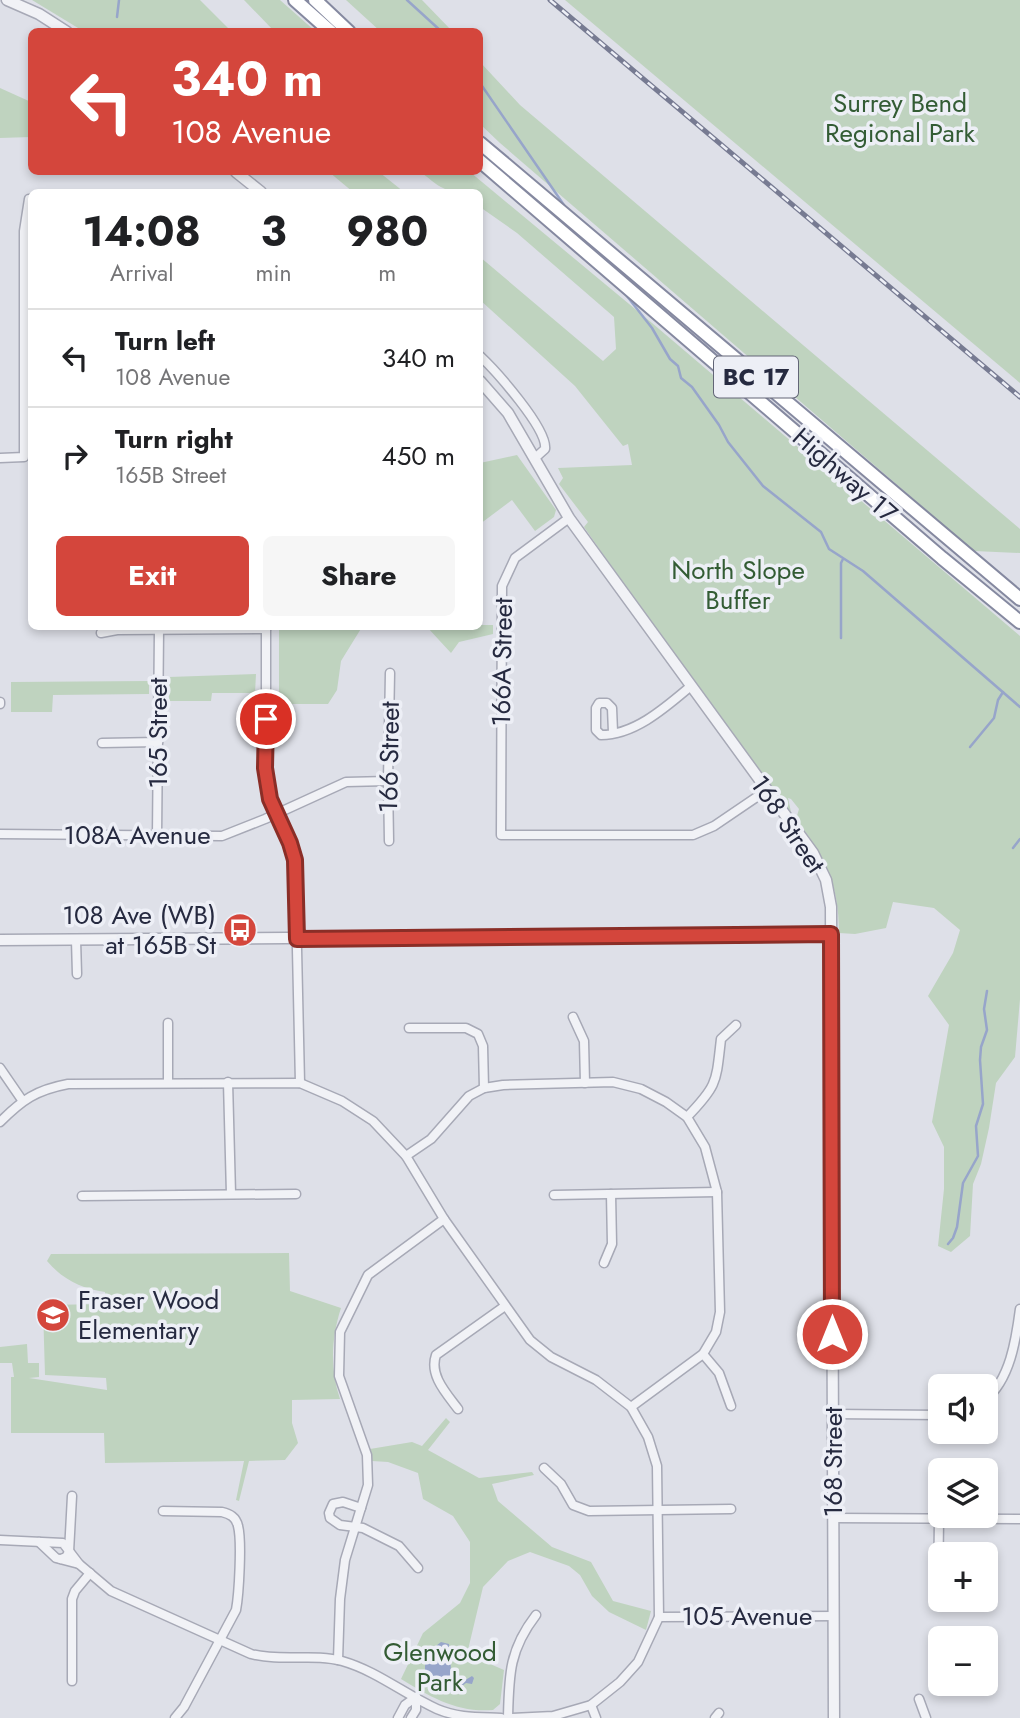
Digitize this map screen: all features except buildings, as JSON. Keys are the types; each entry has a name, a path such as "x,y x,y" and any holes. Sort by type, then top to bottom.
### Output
{"highway":[{"path":"295,0 326,28"},
{"path":"315,0 345,28"},
{"name":"Highway 17","path":"483,146 1020,599"},
{"name":"Highway 17","path":"483,164 1020,622"}],"street":[{"path":"7,0 39,14 61,28"},
{"path":"240,175 257,189"},
{"path":"0,458 24,457 28,231"},
{"path":"483,359 502,379 544,436 545,449 536,458"},
{"name":"168 Street","path":"483,384 508,413 569,518 813,853 826,880 831,907 834,1718"},
{"name":"166A Street","path":"569,518 515,558 502,586 501,835 693,835 714,826 767,790"},
{"path":"101,633 117,630 159,630"},
{"name":"165 Street","path":"157,836 159,630"},
{"path":"266,630 265,768 270,799 295,860 300,1083"},
{"name":"166 Street","path":"389,841 390,673"},
{"path":"613,732 632,729 691,686"},
{"path":"102,743 158,742"},
{"name":"108A Avenue","path":"0,834 222,836 232,834 346,782 388,780"},
{"path":"0,940 831,934"},
{"path":"76,940 77,974"},
{"path":"573,1017 584,1041 585,1083"},
{"path":"168,1023 168,1083"},
{"path":"687,1117 716,1082 721,1039 736,1025"},
{"path":"409,1028 466,1028 478,1034 483,1046 484,1088"},
{"path":"0,1068 22,1100"},
{"path":"228,1082 231,1194"},
{"path":"0,1122 22,1100 47,1088 68,1084 228,1082 300,1083 342,1101 373,1121 406,1156 444,1219 530,1340 551,1357 596,1380 631,1407 648,1437 657,1466 659,1617 638,1662 620,1682 591,1705 553,1716 510,1718 509,1673 521,1635 536,1615"},
{"path":"406,1156 430,1139 469,1096 484,1088 503,1085 613,1082 641,1088 687,1117 705,1147 717,1192 720,1312 716,1332 703,1354 631,1407"},
{"path":"554,1195 717,1192"},
{"path":"82,1196 296,1194"},
{"path":"604,1263 612,1244 611,1194"},
{"path":"338,1660 340,1599 345,1560 368,1485 367,1455 339,1377 340,1332 368,1275 444,1219"},
{"path":"458,1409 434,1373 433,1362 436,1354 505,1306"},
{"path":"998,1385 1015,1346 1020,1309"},
{"path":"703,1354 719,1373 731,1406"},
{"path":"833,1414 928,1415"},
{"path":"544,1468 562,1484 573,1504 589,1511 731,1509"},
{"path":"57,1556 68,1554 72,1496"},
{"path":"361,1508 343,1502 333,1504 330,1518 334,1522 363,1528 399,1545 418,1568"},
{"path":"163,1511 222,1512 232,1515 238,1525 239,1595 236,1610 184,1707 175,1718"},
{"path":"833,1518 928,1519"},
{"path":"998,1519 1020,1519"},
{"path":"57,1556 52,1549 70,1532"},
{"path":"0,1540 63,1543 79,1564 111,1591 251,1654 275,1659 338,1660 376,1673 439,1709 454,1714 501,1718"},
{"path":"39,1542 57,1556 79,1564"},
{"path":"72,1681 72,1599 89,1573"},
{"name":"105 Avenue","path":"659,1617 834,1616"},
{"path":"398,1718 405,1705 416,1697"},
{"path":"411,1718 416,1710 416,1697"},
{"path":"919,1699 926,1718"},
{"path":"591,1705 596,1718"}],"green space":[{"path":"32,0 200,0 228,28 78,28"},
{"path":"244,0 280,0 312,28 271,28"},
{"path":"346,0 422,0 449,28 377,28"},
{"name":"Surrey Bend Regional Park","path":"565,0 1020,0 1020,383"},
{"path":"483,65 520,105 1020,529 1020,553 974,551 483,127"},
{"path":"0,88 28,101 28,137 0,138"},
{"path":"333,175 383,175 400,189 349,189"},
{"name":"North Slope Buffer","path":"425,175 474,175 1020,636 1020,999 1015,1057 996,1083 981,1164 973,1184 970,1236 951,1252 938,1246 944,1189 944,1147 932,1122 949,1025 928,996 953,953 960,930 934,908 893,902 886,928 855,934 839,933 833,885 815,846 796,819 799,809 788,798 791,812 789,810 607,560 584,527 588,522 559,484 563,478 558,468 632,465 628,444 623,446 575,386 483,303 483,260 603,361 616,349 614,317 517,233 483,209 483,189 445,189"},
{"path":"517,455 556,510 554,517 535,531 512,500 483,522 483,462"},
{"path":"483,625 493,625 493,634 459,642 451,653 430,630 483,630"},
{"path":"279,630 360,630 341,661 337,690 328,704 279,704"},
{"path":"256,674 255,693 212,693 211,701 169,701 169,677"},
{"path":"149,681 149,694 53,695 52,712 11,712 11,682"},
{"path":"289,1253 290,1291 341,1308 333,1354 340,1399 292,1400 292,1423 298,1443 285,1460 249,1461 239,1501 236,1500 244,1461 105,1463 104,1433 11,1433 11,1377 14,1377 12,1363 0,1363 0,1347 27,1344 28,1363 39,1363 39,1377 29,1378 107,1390 106,1378 45,1375 45,1305 105,1304 105,1292 80,1286 66,1278 47,1261 51,1254"},
{"name":"Glenwood Park","path":"446,1418 450,1422 428,1450 479,1478 532,1472 534,1475 492,1484 498,1501 552,1547 591,1562 613,1601 651,1611 646,1630 609,1612 592,1596 580,1575 569,1566 530,1552 508,1561 483,1587 467,1654 504,1670 500,1704 493,1710 456,1706 434,1698 401,1679 423,1633 460,1603 470,1583 470,1542 453,1516 423,1499 418,1473 388,1462 372,1461 370,1449 412,1442 422,1446"}],"water":[{"path":"441,1642 449,1644 451,1670 458,1679 472,1676 474,1678 472,1684 466,1683 462,1686 460,1693 438,1689 426,1676 427,1659"}],"waterway":[{"path":"117,17 119,0"},
{"path":"407,0 438,28"},
{"path":"483,87 566,208"},
{"path":"590,243 598,254"},
{"path":"623,291 652,328 670,359 678,366 681,378 692,387 728,442 763,486 821,532 829,549 863,571 1020,707"},
{"path":"841,638 843,559"},
{"path":"970,747 994,718 998,700 1003,692"},
{"path":"1013,848 1020,839"},
{"path":"948,1244 957,1227 963,1183 978,1156 976,1126 983,1104 980,1060 987,1030 984,1009 987,991"}],"railway":[{"path":"550,0 1020,397"}],"place":[{"name":"108 Ave (WB) at 165B St","path":"240,930"},
{"name":"Fraser Wood Elementary","path":"53,1315"}],"route":[{"path":"266,719 266,780 270,799 295,860 297,939 831,934 832,1334"}]}
